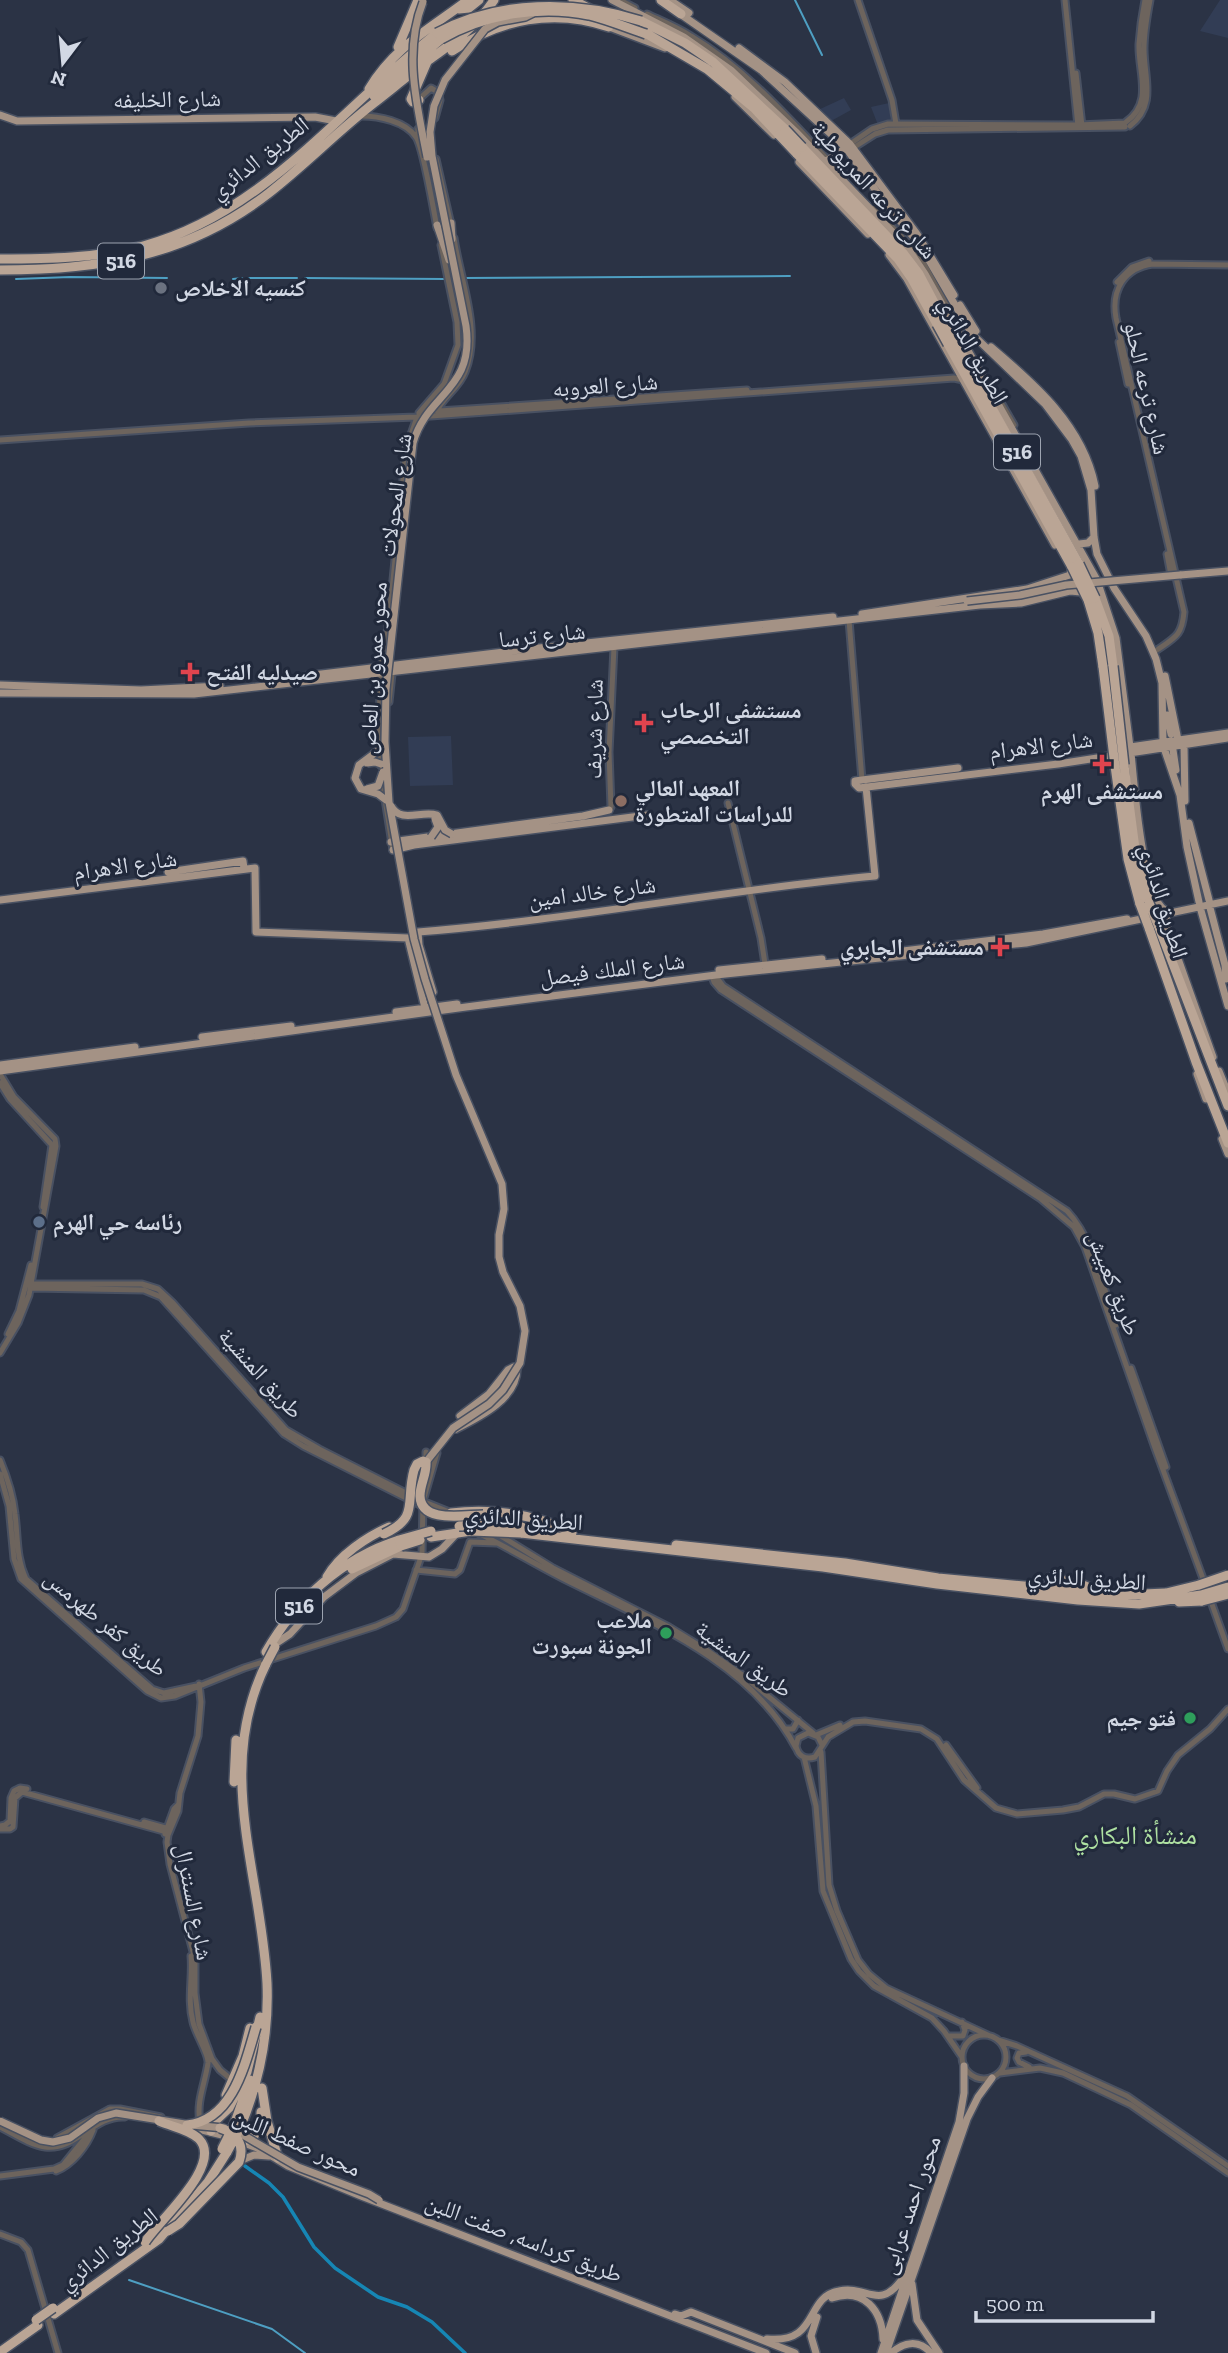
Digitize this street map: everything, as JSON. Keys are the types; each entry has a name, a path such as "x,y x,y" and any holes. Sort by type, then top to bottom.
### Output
{"highway":[{"path":"457,8 468,8 479,0"},
{"name":"الطريق الدائري","path":"0,259 77,257 130,249 182,233 270,192 358,116 463,35 483,16 494,0"},
{"path":"463,35 486,22 500,0"},
{"path":"573,0 646,34"},
{"path":"659,0 683,12"},
{"path":"669,0 683,12"},
{"path":"393,56 422,1"},
{"name":"الطريق الدائري","path":"366,93 393,56 411,39 467,1"},
{"name":"الطريق الدائري","path":"0,270 78,268 125,261 192,239 234,217 240,206 366,93 456,22 488,9 529,1 580,3 614,10 685,43 730,75 909,260 1073,553 1099,607 1112,656 1132,834 1139,872 1228,1106"},
{"name":"الطريق الدائري","path":"358,116 369,101 439,36 482,20 534,13 565,12 592,16 646,34 699,63 740,96 898,259 916,286 1079,580 1091,608 1101,650 1124,835 1132,877 1196,1062 1228,1143"},
{"path":"419,100 413,102 411,99 426,62 435,62 480,34 524,19 571,18 609,27"},
{"path":"0,276 25,270"},
{"path":"425,1459 420,1498 426,1510 439,1516 483,1515 508,1518 523,1529"},
{"path":"353,1566 373,1542 399,1527 407,1518 414,1470 417,1464 425,1459"},
{"path":"325,1581 340,1560 372,1536 402,1520 406,1512 407,1496"},
{"path":"451,1513 478,1511 527,1516 576,1536"},
{"name":"الطريق الدائري","path":"1,2349 105,2272 175,2228 179,2217 225,2150 237,2127 260,2042 267,1999 234,1770 245,1700 290,1617 325,1581 400,1543 431,1534 495,1525 592,1539 845,1566 952,1583 1047,1587 1098,1597 1168,1596 1228,1587"},
{"name":"الطريق الدائري","path":"459,1529 473,1536 523,1529"},
{"name":"الطريق الدائري","path":"273,1647 312,1601 353,1566"},
{"name":"الطريق الدائري","path":"1201,1592 1228,1575"},
{"name":"الطريق الدائري","path":"1201,1592 1228,1581"},
{"path":"1047,1587 1081,1584 1098,1597"},
{"name":"الطريق الدائري","path":"1201,1592 1228,1594"},
{"path":"1062,1606 1098,1597"},
{"name":"الطريق الدائري","path":"260,2042 264,1983"},
{"path":"241,2142 252,2138 258,2130 260,2042"},
{"path":"188,2130 219,2110 232,2093 260,2042"},
{"path":"208,2128 229,2108 260,2042"},
{"path":"261,2088 267,2121 276,2153 281,2160 379,2200"},
{"path":"145,2242 182,2198 205,2157 204,2147 192,2133 159,2121"},
{"path":"179,2217 239,2162 241,2149 238,2139 230,2132 208,2128"},
{"path":"182,2198 200,2162 201,2147"},
{"name":"الطريق الدائري","path":"53,2311 99,2283 145,2242 179,2217"},
{"name":"الطريق الدائري","path":"14,2339 26,2327 37,2322"}],"main road":[{"name":"شارع ترعه المريوطية","path":"562,0 585,16 670,51 722,85 891,258 907,279 957,370 1081,574 1103,596 1116,638 1144,861 1157,904 1166,912 1165,922 1228,1093"},
{"name":"شارع ترعه المريوطية","path":"612,0 684,37 733,69 785,118 798,135 886,223 938,286 956,330 1056,505 1081,574 1097,633 1108,718 1126,716"},
{"name":"محور عمرو بن العاص","path":"422,1 414,34 413,84 466,326 467,346 463,366 456,381 424,418 412,448 387,683 385,734 388,801 414,939 429,993 456,1075 502,1184 504,1209 499,1235 499,1257 503,1272 520,1306 525,1327 524,1348 516,1367 497,1393 451,1426 425,1459"},
{"path":"683,12 765,65 850,148 930,252 976,332 1046,397 1084,451 1095,489 1099,552 1115,586 1157,650 1163,682 1164,745 1182,795"},
{"name":"محور عمرو بن العاص","path":"516,1367 521,1328 495,1254 500,1199 498,1184 453,1076 425,991 407,924 382,768 381,728 383,683 409,444 419,417 453,379 463,352 463,326 430,132 437,98 444,80 488,27 534,13"},
{"name":"شارع الخليفه","path":"0,114 17,121 315,117 336,121"},
{"path":"785,147 798,135"},
{"path":"830,165 850,148"},
{"path":"850,148 895,216 919,245 938,286 975,338 1045,404 1079,452 1092,497 1094,537 1099,558 1114,588 1149,643 1163,682 1177,738 1182,795"},
{"path":"436,175 449,213"},
{"path":"886,223 895,216"},
{"path":"451,223 451,260"},
{"path":"437,225 451,260"},
{"path":"940,338 956,330"},
{"path":"1079,544 1087,544 1094,537"},
{"path":"919,609 1020,595 1066,585 1228,573"},
{"path":"1081,574 1103,596 1107,588 1114,588"},
{"name":"شارع ترسا","path":"804,623 849,620 919,609 1027,589 1081,574"},
{"path":"1060,580 1064,586 1061,593"},
{"name":"شارع ترسا","path":"523,653 614,647 886,611 1021,603 1078,591 1085,596"},
{"name":"شارع ترسا","path":"0,690 18,694 179,692 788,625"},
{"path":"1104,688 1123,686"},
{"name":"شارع ترسا","path":"0,690 85,688 160,692"},
{"name":"شارع الاهرام","path":"899,778 1112,756 1164,745 1177,738 1228,736"},
{"path":"379,750 359,765 355,778 361,789 378,794 400,815 437,815 444,828 452,834"},
{"path":"1175,750 1188,827 1187,848 1225,965 1223,974 1228,1006"},
{"path":"1112,756 1125,856 1141,918 1159,959 1200,1084 1228,1154"},
{"name":"شارع الاهرام","path":"861,784 958,768"},
{"name":"شارع خالد امين","path":"432,991 417,935 798,883 875,876 861,784"},
{"path":"571,821 609,810"},
{"path":"394,842 571,821 648,815"},
{"path":"394,842 401,820 430,817 436,819 438,825 431,837"},
{"path":"394,842 410,845 562,822"},
{"name":"شارع الاهرام","path":"0,900 244,865"},
{"name":"شارع الاهرام","path":"168,872 244,865 255,868 256,932 408,938 422,994"},
{"name":"شارع الملك فيصل","path":"0,1072 437,1006 1066,936 1155,915 1203,899 1228,899"},
{"path":"1208,918 1228,987"},
{"name":"شارع الملك فيصل","path":"0,1065 765,964 893,954"},
{"path":"425,1008 422,994 430,996 432,991"},
{"path":"432,991 437,1006"},
{"path":"454,1430 490,1409 505,1395 514,1382 516,1367 508,1370 489,1394 460,1416"},
{"path":"273,1647 290,1634 353,1566 393,1554 427,1558 439,1551 459,1529"},
{"name":"محور احمد عرابى","path":"889,2353 910,2276 959,2122 965,2086 964,2066"},
{"name":"محور احمد عرابى","path":"882,2349 967,2119 981,2091 992,2078"},
{"path":"965,2086 981,2091"},
{"name":"محور صفط اللبن","path":"0,2122 41,2140 53,2142 70,2138 98,2118 116,2113 188,2130 208,2128 267,2154"},
{"name":"محور صفط اللبن","path":"0,2122 41,2141 53,2143 70,2139 99,2119 110,2115 127,2115 240,2132 292,2164 379,2200"},
{"path":"188,2130 267,2154"},
{"path":"179,2217 244,2157 267,2154"},
{"name":"طريق كرداسه, صفت اللبن","path":"267,2154 361,2196 760,2352"},
{"name":"طريق كرداسه, صفت اللبن","path":"379,2200 668,2312 680,2316 691,2312 795,2353"},
{"path":"759,2338 778,2340 790,2337 807,2325 827,2295 846,2290 883,2296 910,2276"},
{"path":"910,2276 917,2320 939,2353"},
{"path":"816,2353 811,2336 819,2312 828,2300 839,2296 860,2299 874,2308 881,2322 882,2349"},
{"path":"889,2353 910,2343 921,2345 931,2353"}],"street":[{"path":"620,0 647,16"},
{"path":"859,0 892,100 896,124"},
{"path":"1067,0 1080,127"},
{"path":"862,139 888,130 1127,124 1142,113 1147,101 1144,48 1147,0"},
{"path":"426,421 417,416 428,402 444,384 459,341 418,140 415,109 419,100 432,88 440,96 434,124 433,148 469,315 471,345 468,364 460,383 438,410 430,409 428,402"},
{"path":"358,116 373,116 392,121 418,140"},
{"path":"785,118 830,165"},
{"path":"850,148 877,127 896,124 1031,127"},
{"name":"شارع ترعه الحلو","path":"1157,650 1179,634 1183,607 1117,327 1116,292 1121,281 1135,270 1153,264 1228,263"},
{"path":"938,286 1079,544"},
{"name":"شارع العروبه","path":"944,378 957,370"},
{"name":"شارع العروبه","path":"0,440 249,423 417,416 944,378 963,380"},
{"name":"شارع العروبه","path":"417,416 438,410 472,410"},
{"name":"شارع المحولات","path":"394,842 387,728 416,444 430,415"},
{"name":"شارع المحولات","path":"394,842 379,750 381,669 407,445 417,416"},
{"path":"400,513 407,514"},
{"path":"849,620 861,784"},
{"name":"شارع شريف","path":"609,810 614,647"},
{"path":"381,669 385,676 393,668"},
{"path":"729,803 765,964"},
{"name":"طريق كعبيش","path":"714,976 719,988 1074,1223 1115,1328 1228,1649"},
{"path":"0,1072 14,1097 56,1143 31,1286 22,1317 0,1353"},
{"path":"0,1083 10,1099 52,1145 26,1290 17,1316 0,1347"},
{"name":"طريق المنشية","path":"31,1286 142,1284 158,1289 285,1432 303,1446 502,1541 698,1645 742,1675 815,1734"},
{"path":"454,1430 443,1441 436,1454 423,1504 421,1558 416,1570 456,1574 473,1536 502,1541"},
{"path":"425,1459 436,1454"},
{"name":"طريق كعبيش","path":"1160,1457 1228,1639"},
{"name":"طريق كفر طهرمس","path":"0,1460 11,1491 19,1561 26,1579 152,1689 164,1693 200,1685"},
{"name":"طريق كفر طهرمس","path":"0,1474 9,1506 14,1559 24,1582 152,1694 161,1698 175,1696 249,1667 396,1617 403,1609 416,1570"},
{"name":"طريق المنشية","path":"423,1504 451,1513 694,1647 749,1688 785,1729 796,1748"},
{"name":"شارع السنترال","path":"200,1685 198,1736 164,1841 193,1964 189,1993 195,2029 210,2059 232,2079 208,2128"},
{"path":"804,1757 812,1758 831,1735 844,1726 859,1721 924,1730 937,1739 970,1786 996,1808 1013,1814 1070,1809 1107,1794 1133,1799 1160,1789 1167,1771 1178,1755 1210,1729 1228,1709"},
{"path":"1139,1797 1107,1790 1069,1807 1009,1810 992,1802 973,1784 940,1737 927,1727 861,1718 815,1734 800,1736 796,1743 796,1748 804,1757 817,1813 825,1896 851,1959 871,1984 927,2015 948,2036 962,2057 964,2066 976,2077 992,2078 1000,2073 1032,2068 1059,2071 1118,2098 1228,2173"},
{"path":"785,1729 795,1728 799,1720"},
{"path":"815,1734 821,1748 829,1885 834,1905 858,1961 873,1978 891,1991 1127,2096 1221,2158 1228,2166"},
{"path":"806,1770 813,1765 820,1766"},
{"path":"0,1827 10,1826 15,1816 15,1798 22,1792 168,1830"},
{"path":"948,2036 963,2036 965,2030 962,2022"},
{"path":"962,2057 965,2046 971,2040 978,2036 990,2036"},
{"path":"998,2040 1004,2047 1006,2056 1000,2073"},
{"path":"1030,2052 1019,2053 1017,2058 1019,2062 1032,2068"},
{"path":"0,2122 49,2140 58,2138 100,2113 113,2109 208,2128 201,2088 210,2059"},
{"path":"0,2122 33,2143 48,2147 72,2142 100,2122 118,2117 135,2119 188,2130 201,2147"},
{"path":"0,2177 63,2165 100,2122"},
{"path":"48,2147 49,2140"},
{"path":"0,2234 21,2242 28,2249 58,2353"}],"shaded area":[{"path":"1220,0 1228,0 1228,38 1200,31"},
{"path":"844,98 851,110 831,121 818,110"},
{"path":"889,103 891,123 878,125 871,107"},
{"path":"451,736 453,785 410,786 408,737"}],"waterway":[{"path":"795,0 822,55"},
{"path":"463,278 790,276"},
{"path":"16,279 167,278"},
{"path":"233,279 242,278"},
{"path":"248,278 297,278"},
{"path":"305,278 445,279"},
{"path":"245,2166 283,2197 314,2247 335,2268 378,2297 407,2307 432,2322 465,2353"},
{"path":"129,2280 272,2329 305,2353"}],"tunnel":[{"path":"1203,892 1207,910"}],"place":[{"name":"كنسيه الاخلاص","path":"161,288"},
{"name":"صيدليه الفتح","path":"190,672"},
{"name":"مستشفى الرحاب التخصصي","path":"644,723"},
{"name":"مستشفى الهرم","path":"1102,764"},
{"name":"المعهد العالي للدراسات المتطورة","path":"621,801"},
{"name":"مستشفى الجابري","path":"1000,947"},
{"name":"رئاسه حي الهرم","path":"39,1222"},
{"name":"ملاعب الجونة سبورت","path":"666,1633"},
{"name":"فتو جيم","path":"1190,1718"}],"district":[{"name":"منشأة البكاري","path":"1135,1835"}]}
